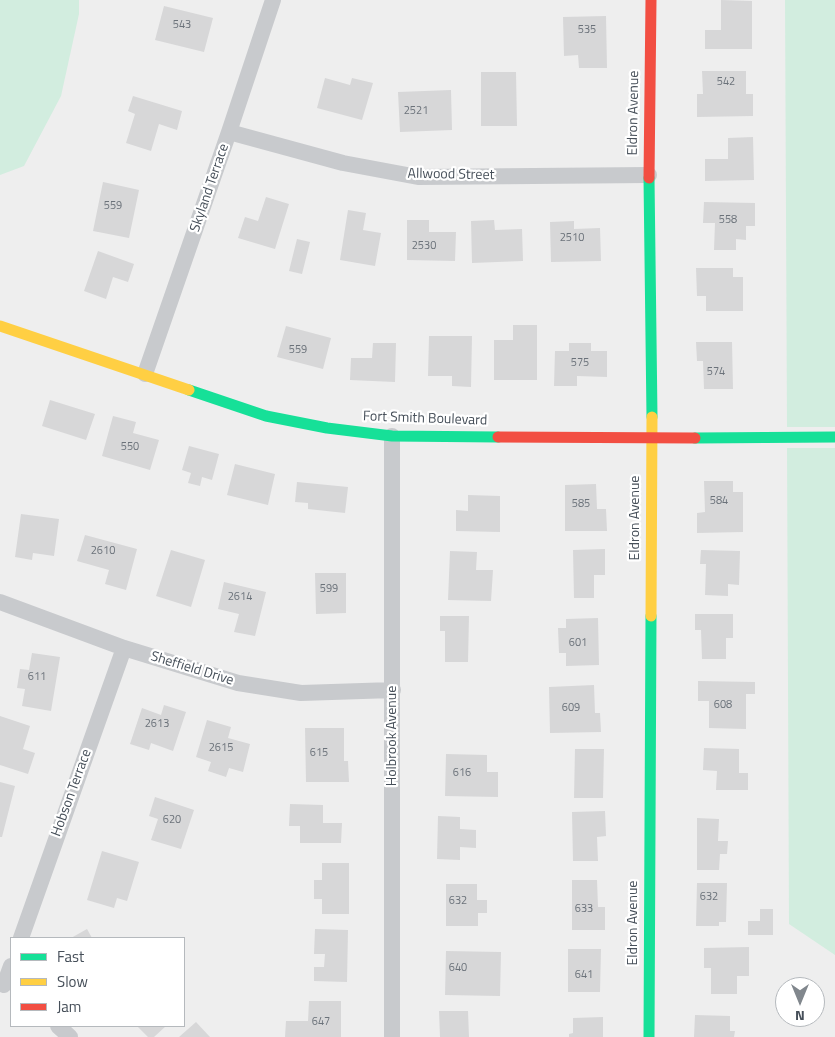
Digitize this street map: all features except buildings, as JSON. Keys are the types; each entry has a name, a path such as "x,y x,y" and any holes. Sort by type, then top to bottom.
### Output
{"street":[{"name":"Skyland Terrace","path":"144,374 273,0"},
{"name":"Eldron Avenue","path":"649,1037 652,438 649,175 650,0"},
{"name":"Allwood Street","path":"229,132 343,163 418,177 649,175"},
{"name":"Fort Smith Boulevard","path":"0,326 266,416 327,428 392,436 835,437"},
{"name":"Holbrook Avenue","path":"392,436 392,1037"},
{"name":"Sheffield Drive","path":"0,602 124,648 238,683 301,693 393,690"},
{"name":"Hobson Terrace","path":"21,937 124,648"},
{"path":"5,986 10,969"},
{"path":"59,1027 70,1037"}],"green space":[{"path":"0,0 79,0 79,14 61,96 24,166 0,175"},
{"path":"785,0 835,0 835,427 787,427"},
{"path":"787,448 835,448 835,955 789,924"}],"traffic: fast":[{"path":"649,178 652,417"},
{"path":"189,390 266,416 327,428 392,436 498,437"},
{"path":"695,438 835,437"},
{"path":"649,1037 651,616"}],"traffic: slow":[{"path":"0,326 189,390"},
{"path":"651,616 652,417"}],"traffic: jam":[{"path":"649,178 651,0"},
{"path":"498,437 695,438"}]}
